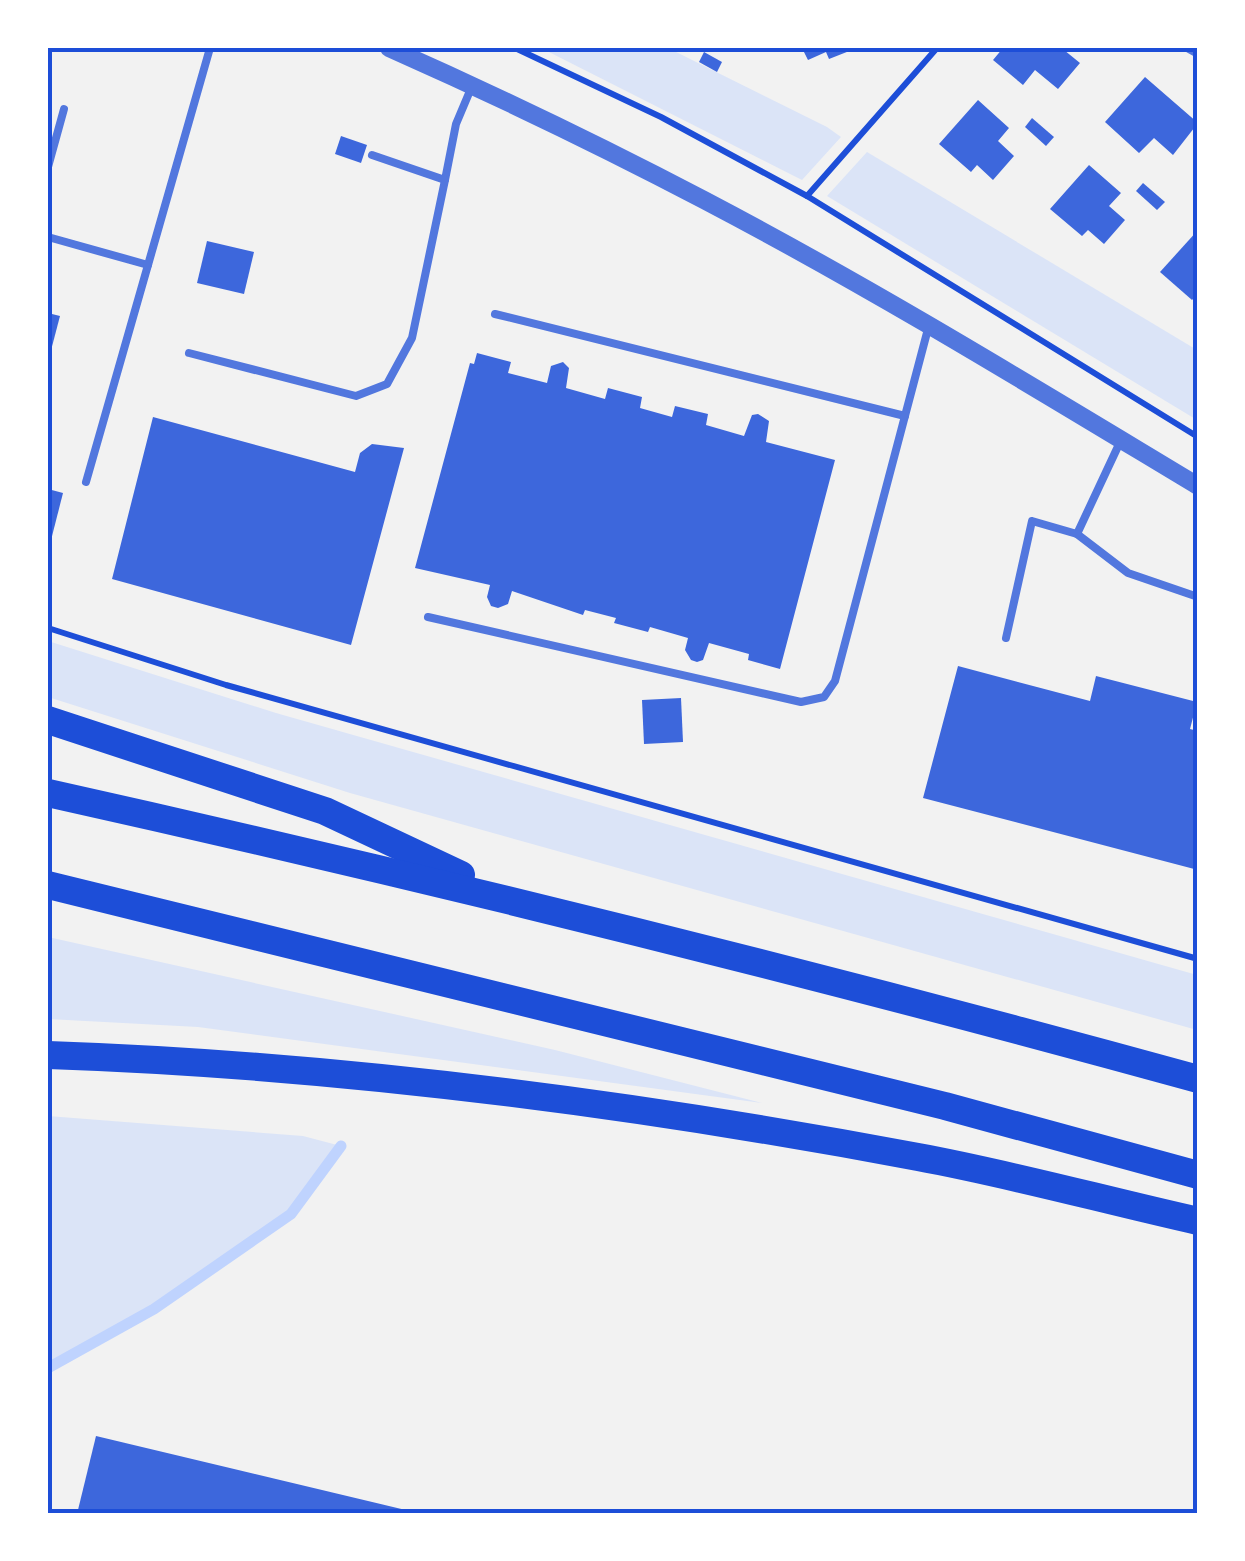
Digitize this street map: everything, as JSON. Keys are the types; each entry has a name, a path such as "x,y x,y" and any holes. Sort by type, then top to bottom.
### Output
{"highway":[{"path":"48,720 324,811 512,900"},
{"path":"48,793 512,900 890,994 1198,1079"},
{"path":"48,885 946,1106 1198,1175"},
{"path":"48,1055 184,1060 572,1099 920,1157 1198,1221"}],"street":[{"path":"389,48 704,200 929,325 1198,486"},
{"path":"1188,48 1198,53"}],"lane":[{"path":"86,482 210,48"},
{"path":"189,353 356,396 387,384 412,338 456,124 472,85"},
{"path":"48,167 64,110"},
{"path":"372,155 445,180"},
{"path":"48,237 148,266"},
{"path":"495,314 905,416"},
{"path":"428,617 802,702 824,697 835,681 929,325"},
{"path":"1077,534 1122,440"},
{"path":"1006,638 1032,521 1077,534 1128,573 1198,598"}],"path":[{"path":"515,48 660,117 808,196 1198,437"},
{"path":"808,196 936,48"},
{"path":"48,628 226,685 1198,959"}],"shaded area":[{"path":"541,48 668,48 841,137 802,180"},
{"path":"867,152 1197,350 1197,420 827,196"},
{"path":"48,641 276,713 1197,975 1197,1030 350,793 48,697"},
{"path":"48,937 555,1050 762,1103 198,1027 48,1019"},
{"path":"48,1116 303,1136 341,1146 291,1214 154,1309 48,1368"}],"building":[{"path":"802,48 857,48 829,59 826,52 808,60"},
{"path":"1003,48 1067,48 1064,50 1080,63 1058,89 1035,70 1023,85 993,60"},
{"path":"704,52 722,62 717,72 699,62"},
{"path":"1145,77 1198,123 1173,155 1154,138 1139,153 1105,122"},
{"path":"978,100 1009,128 998,141 1014,156 993,180 977,165 971,172 939,144"},
{"path":"1032,118 1054,137 1046,146 1025,127"},
{"path":"341,136 367,145 361,163 335,154"},
{"path":"1089,165 1121,193 1109,206 1125,220 1104,244 1088,230 1082,236 1050,209"},
{"path":"1143,183 1165,202 1157,210 1136,191"},
{"path":"1198,230 1198,294 1192,300 1160,272"},
{"path":"207,241 254,252 244,294 197,283"},
{"path":"48,313 60,316 49,358 48,358"},
{"path":"477,353 511,362 508,373 547,383 551,366 563,362 569,368 566,388 605,399 608,388 642,397 640,408 672,417 675,406 708,414 706,425 744,436 752,415 758,414 769,421 766,442 835,460 780,669 748,660 749,654 709,643 703,660 697,662 685,650 688,638 650,627 648,632 614,623 616,618 585,610 583,615 512,591 508,604 498,608 491,606 487,597 490,585 415,568 470,363 474,364"},
{"path":"153,417 355,472 360,453 372,444 404,448 351,645 112,579"},
{"path":"48,489 63,493 49,548 48,548"},
{"path":"958,666 1090,701 1096,676 1197,702 1190,729 1198,731 1198,870 923,798"},
{"path":"681,698 683,742 644,744 642,700"},
{"path":"96,1436 414,1512 414,1514 77,1514"}],"waterway":[{"path":"48,1368 154,1309 291,1214 341,1146"}]}
